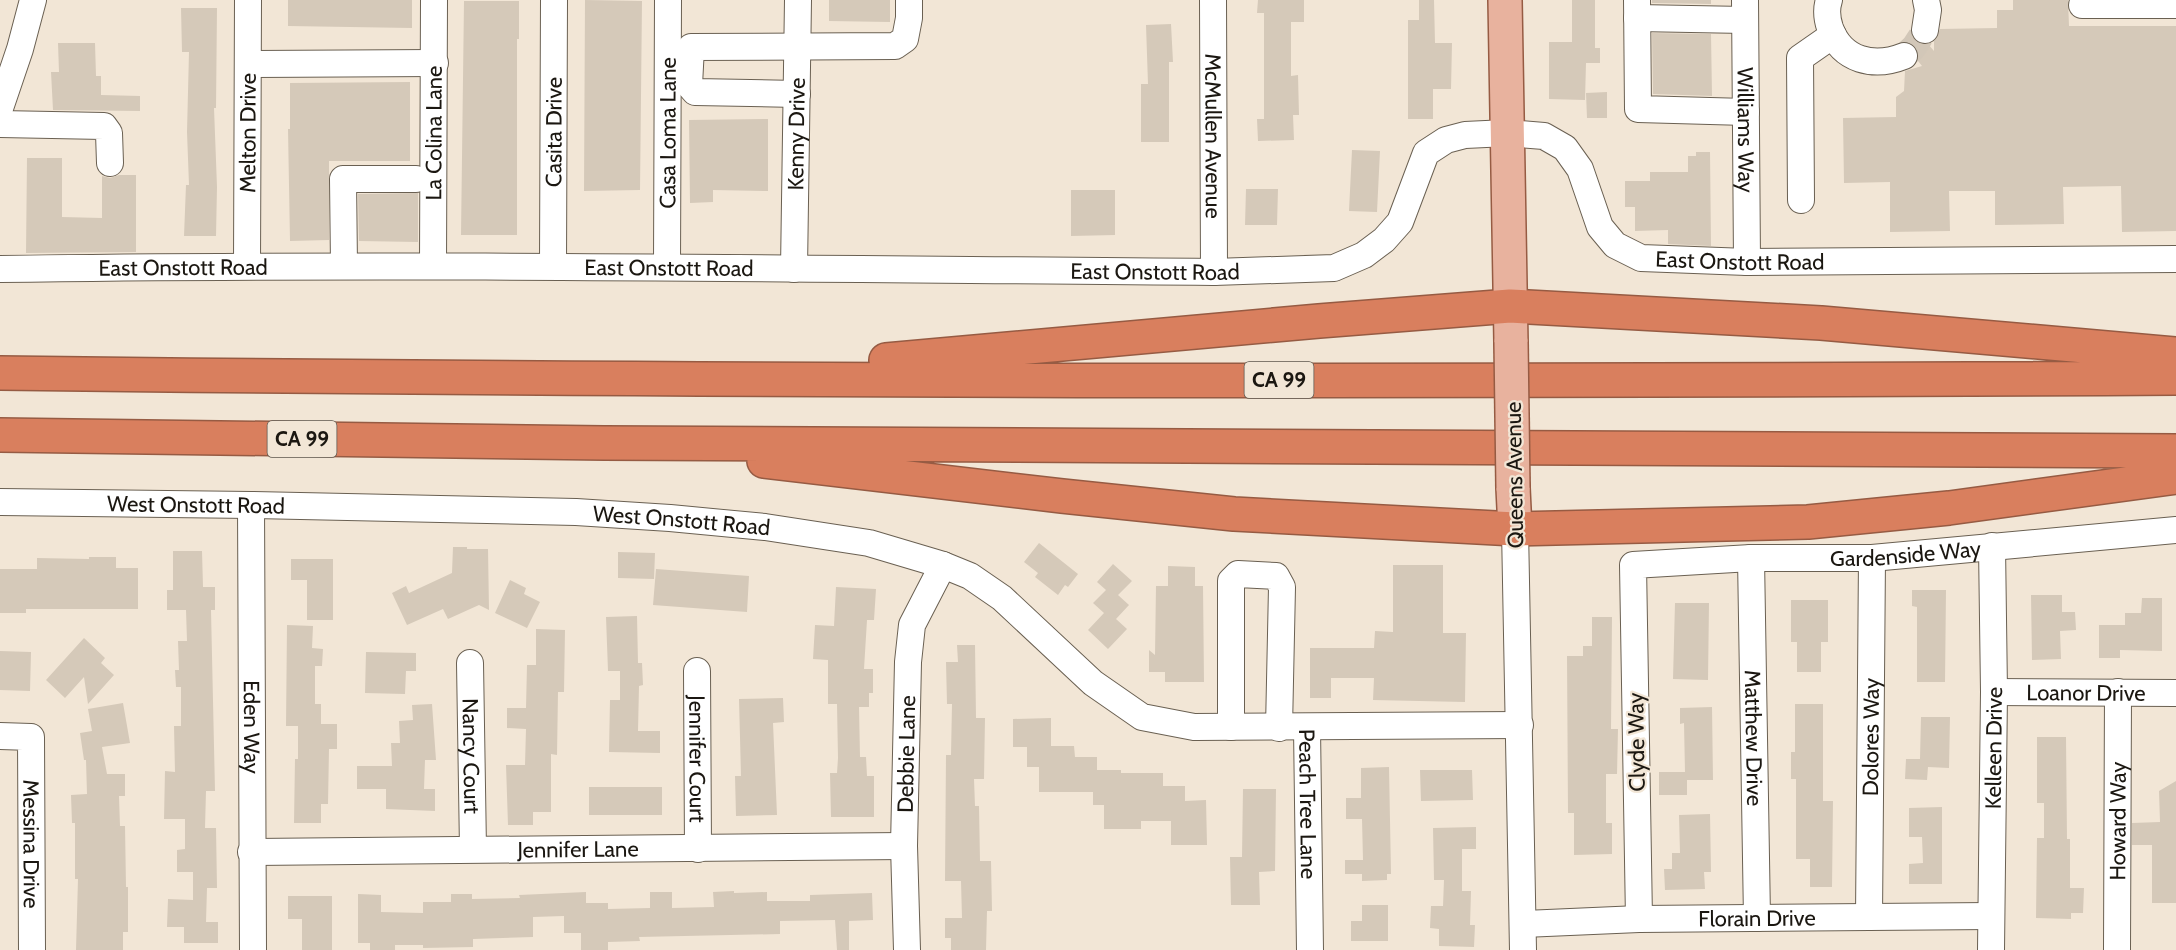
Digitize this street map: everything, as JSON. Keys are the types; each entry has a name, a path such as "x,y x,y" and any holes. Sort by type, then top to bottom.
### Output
{"highway":[{"path":"383,377 871,361 1510,306 1821,323 2176,354"},
{"name":"CA 99","path":"0,373 383,377 1578,381 2176,378"},
{"name":"CA 99","path":"0,435 604,443 2176,451"},
{"path":"604,443 1234,514 1515,529 1808,522 1949,508 2176,477"}],"main road":[{"name":"Queens Avenue","path":"1505,0 1515,529"}],"street":[{"path":"0,108 20,49 33,0"},
{"name":"Melton Drive","path":"247,265 248,0"},
{"name":"La Colina Lane","path":"433,265 434,0"},
{"name":"Casita Drive","path":"553,266 554,0"},
{"name":"Casa Loma Lane","path":"667,267 668,0"},
{"name":"Kenny Drive","path":"794,269 798,0"},
{"path":"796,94 695,92 689,86 691,47 895,46 905,39 909,18 909,0"},
{"name":"McMullen Avenue","path":"1213,0 1214,272"},
{"path":"1828,0 1828,21 1841,48 1852,56 1878,63 1904,56"},
{"path":"1925,30 1928,10 1926,0"},
{"path":"2082,5 2176,5"},
{"path":"1745,10 1637,9 1638,109 1746,112"},
{"name":"Williams Way","path":"1745,10 1747,262"},
{"path":"1801,200 1800,58 1833,35"},
{"path":"248,64 435,63"},
{"path":"0,124 104,126 109,133 110,163"},
{"name":"East Onstott Road","path":"0,269 433,265 1214,272 1334,268 1364,255 1384,240 1400,222 1426,153 1446,140 1465,135 1507,133 1545,136 1565,147 1580,169 1600,227 1615,245 1641,258 1747,262 2176,259"},
{"path":"344,265 344,179 416,179"},
{"name":"West Onstott Road","path":"0,502 576,512 765,527 869,543 943,565 970,576 1002,598 1093,683 1142,717 1194,727 1307,728"},
{"name":"Eden Way","path":"251,505 253,950"},
{"name":"Queens Avenue","path":"1515,529 1523,950"},
{"name":"Gardenside Way","path":"1633,565 1751,558 1872,558 2176,530"},
{"name":"Kelleen Drive","path":"1992,546 1994,692 1992,950"},
{"name":"Matthew Drive","path":"1751,558 1756,918"},
{"name":"Dolores Way","path":"1869,917 1872,558"},
{"name":"Debbie Lane","path":"907,950 904,846 908,662 912,625 943,565"},
{"name":"Clyde Way","path":"1633,565 1639,919"},
{"path":"1231,727 1231,581 1238,574 1276,576 1282,587 1280,728"},
{"name":"Nancy Court","path":"470,663 473,849"},
{"name":"Jennifer Court","path":"697,671 698,849"},
{"name":"Loanor Drive","path":"1994,692 2176,693"},
{"name":"Howard Way","path":"2117,950 2118,692"},
{"name":"Peach Tree Lane","path":"1310,950 1307,728 1520,725"},
{"name":"Messina Drive","path":"0,736 31,737 32,950"},
{"name":"Jennifer Lane","path":"252,852 904,846"},
{"name":"Florain Drive","path":"1523,924 1639,919 1991,916"}],"building":[{"path":"288,0 412,0 412,28 288,26"},
{"path":"585,0 642,1 640,190 584,191"},
{"path":"829,0 890,0 890,22 829,21"},
{"path":"1258,0 1304,0 1304,22 1291,22 1291,76 1298,75 1299,115 1293,115 1294,140 1258,141 1257,119 1264,119 1264,13 1257,13"},
{"path":"1419,0 1434,0 1435,43 1452,43 1451,89 1433,89 1433,119 1408,119 1408,20 1419,20"},
{"path":"1572,0 1595,0 1595,48 1600,48 1600,63 1586,63 1585,100 1549,99 1549,42 1572,42"},
{"path":"1652,0 1711,0 1711,4 1652,3"},
{"path":"2013,0 2068,0 2069,26 2176,26 2176,231 2122,232 2121,186 2063,187 2064,224 1995,225 1995,191 1949,191 1950,231 1890,232 1890,182 1844,183 1843,118 1896,117 1896,97 1904,91 1905,71 1922,66 1918,61 1918,52 1914,45 1901,42 1911,32 1915,41 1922,45 1928,44 1934,51 1934,41 1940,29 1997,28 1997,10 2013,10"},
{"path":"464,1 519,1 517,235 461,235"},
{"path":"181,8 217,8 216,108 214,108 216,236 184,236 186,185 189,185 187,132 189,52 182,52"},
{"path":"1171,24 1173,62 1169,62 1169,142 1141,142 1141,84 1148,84 1146,25"},
{"path":"1652,33 1711,34 1712,96 1653,94"},
{"path":"58,43 95,43 96,76 101,76 101,95 140,96 140,111 53,110 51,72 59,72"},
{"path":"410,82 410,161 329,161 329,240 290,241 288,129 290,129 290,83"},
{"path":"1607,92 1607,118 1587,118 1586,93"},
{"path":"768,119 768,191 713,190 713,202 690,203 689,120"},
{"path":"1352,150 1380,151 1377,212 1349,211"},
{"path":"1696,152 1710,152 1711,246 1668,244 1668,230 1635,231 1635,207 1625,207 1625,181 1650,181 1650,172 1688,172 1688,156 1696,156"},
{"path":"27,158 62,158 62,217 102,218 102,176 110,178 119,175 136,175 136,252 26,253"},
{"path":"1246,189 1278,189 1277,225 1245,225"},
{"path":"1071,190 1115,190 1115,235 1071,236"},
{"path":"418,193 418,242 359,241 358,194"},
{"path":"1039,543 1078,574 1068,587 1065,585 1058,595 1035,577 1038,573 1024,562"},
{"path":"453,547 488,549 489,610 479,605 448,619 443,609 407,625 392,593 406,586 409,593 452,573"},
{"path":"173,551 202,551 203,587 215,587 215,610 211,610 215,791 206,791 205,828 216,828 217,888 207,888 206,922 218,922 218,943 184,943 184,927 167,927 168,899 193,900 193,872 177,872 177,850 185,849 185,819 164,819 165,771 175,772 174,726 181,726 181,687 176,687 175,670 179,670 178,641 187,641 186,610 167,610 167,590 173,590"},
{"path":"618,552 655,553 654,579 618,578"},
{"path":"89,557 116,557 116,568 138,568 138,609 26,609 26,613 0,613 0,569 37,569 37,558 89,559"},
{"path":"291,559 333,559 333,620 307,620 307,580 291,580"},
{"path":"1113,564 1132,581 1118,595 1129,605 1116,619 1127,629 1108,649 1088,630 1104,613 1093,603 1106,590 1097,582"},
{"path":"1393,565 1443,565 1443,633 1466,633 1465,702 1373,700 1374,678 1331,678 1331,698 1310,698 1310,648 1374,648 1375,631 1393,632"},
{"path":"1168,566 1195,567 1195,586 1203,586 1204,682 1165,682 1165,672 1149,672 1149,650 1155,655 1156,586 1168,586"},
{"path":"656,569 749,576 747,612 653,605"},
{"path":"510,580 526,588 524,594 540,602 527,628 495,613"},
{"path":"836,587 876,589 874,620 867,620 864,669 873,669 873,693 869,693 869,707 859,707 860,757 866,757 867,776 874,776 874,817 831,817 830,773 837,773 838,758 837,704 828,704 828,660 813,659 815,625 834,626"},
{"path":"1912,590 1946,590 1945,682 1917,682 1917,607 1912,606"},
{"path":"2031,595 2062,595 2062,612 2075,612 2076,630 2060,631 2061,659 2032,660"},
{"path":"2142,598 2162,598 2162,651 2120,650 2120,658 2099,658 2099,625 2125,625 2125,613 2141,613"},
{"path":"1791,600 1828,600 1828,642 1821,642 1821,672 1797,672 1797,642 1791,642"},
{"path":"1675,603 1709,603 1708,680 1673,679"},
{"path":"637,616 638,663 642,663 643,685 639,686 638,731 660,731 660,753 609,752 610,700 620,700 620,671 608,671 606,617"},
{"path":"1592,617 1612,617 1611,729 1618,729 1617,774 1606,774 1606,823 1612,823 1612,854 1574,855 1574,813 1568,813 1567,656 1583,656 1583,646 1592,646"},
{"path":"287,625 313,626 312,648 323,649 322,666 315,666 315,704 321,704 321,724 337,724 337,749 329,749 328,804 321,804 321,823 294,823 298,726 286,726"},
{"path":"536,629 565,630 564,692 558,692 557,755 551,754 551,812 533,812 533,825 508,825 506,765 525,765 526,729 507,728 507,708 526,708 527,665 536,665"},
{"path":"84,638 105,658 101,663 114,675 88,704 84,677 65,698 46,680"},
{"path":"957,645 975,645 976,718 985,718 984,779 974,779 975,806 979,806 980,861 991,861 992,911 987,911 986,950 951,950 951,938 945,938 945,918 962,918 961,881 945,881 946,755 951,755 952,704 947,704 946,662 958,662"},
{"path":"0,651 31,652 30,691 0,690"},
{"path":"366,652 416,653 416,671 406,671 405,694 365,693"},
{"path":"783,698 784,722 773,723 777,815 736,816 735,776 741,776 739,699"},
{"path":"123,703 130,743 102,747 107,774 125,774 125,796 119,796 120,826 125,826 128,932 123,932 123,950 76,950 78,879 75,879 75,823 72,823 71,795 87,794 86,760 84,760 80,733 92,731 88,709"},
{"path":"432,704 436,760 425,760 424,789 435,789 435,811 386,809 386,789 357,789 357,766 392,766 391,743 400,743 399,721 413,720 412,705"},
{"path":"1795,704 1823,704 1823,801 1833,801 1832,887 1810,887 1810,859 1796,859 1796,779 1791,779 1791,752 1795,752"},
{"path":"1712,707 1713,780 1687,780 1687,795 1659,795 1659,772 1685,772 1684,723 1680,724 1680,708"},
{"path":"1921,717 1950,717 1949,768 1928,767 1927,780 1905,779 1906,759 1920,759"},
{"path":"1051,718 1051,746 1074,746 1075,757 1097,757 1097,770 1121,770 1121,773 1163,773 1163,786 1185,786 1185,801 1206,800 1207,845 1171,845 1171,821 1141,821 1141,829 1104,829 1104,805 1093,805 1093,792 1039,792 1039,767 1027,767 1027,747 1013,747 1013,719"},
{"path":"2037,737 2066,737 2070,888 2084,888 2083,913 2071,913 2071,919 2036,918 2037,838 2044,838 2044,803 2037,803"},
{"path":"1389,767 1391,874 1387,874 1387,880 1362,881 1362,874 1345,874 1345,860 1363,860 1362,819 1346,819 1346,798 1361,798 1361,768"},
{"path":"1420,770 1472,770 1473,800 1421,801"},
{"path":"2176,781 2176,903 2152,903 2152,845 2132,845 2132,823 2160,822 2159,791"},
{"path":"589,787 662,787 662,815 589,815"},
{"path":"1243,789 1276,789 1275,871 1259,872 1260,905 1231,905 1230,857 1242,857"},
{"path":"1942,807 1942,884 1909,884 1909,864 1923,863 1922,837 1909,837 1909,808"},
{"path":"1710,814 1711,872 1704,872 1705,889 1665,890 1664,869 1672,869 1672,853 1680,853 1679,815"},
{"path":"1476,827 1476,849 1462,849 1462,891 1471,891 1470,925 1475,925 1474,947 1439,946 1439,929 1430,928 1431,906 1443,906 1444,880 1434,880 1433,828"},
{"path":"734,891 734,893 767,892 767,901 810,901 810,895 872,893 873,920 849,921 849,950 837,950 835,920 780,921 780,934 639,937 640,941 608,942 608,950 581,950 581,933 564,933 564,916 533,917 533,937 473,939 473,947 423,948 423,945 395,945 395,950 370,950 370,943 358,943 358,894 381,895 381,912 423,913 423,902 451,902 451,894 472,894 472,899 520,898 519,895 586,892 586,903 608,903 608,909 650,908 650,892 672,892 672,908 714,907 713,892"},
{"path":"288,896 332,896 332,950 302,950 302,919 288,919"},
{"path":"1362,905 1388,905 1388,941 1351,941 1351,921 1362,921"}],"tunnel":[{"path":"1904,56 1914,47 1925,30"}]}
